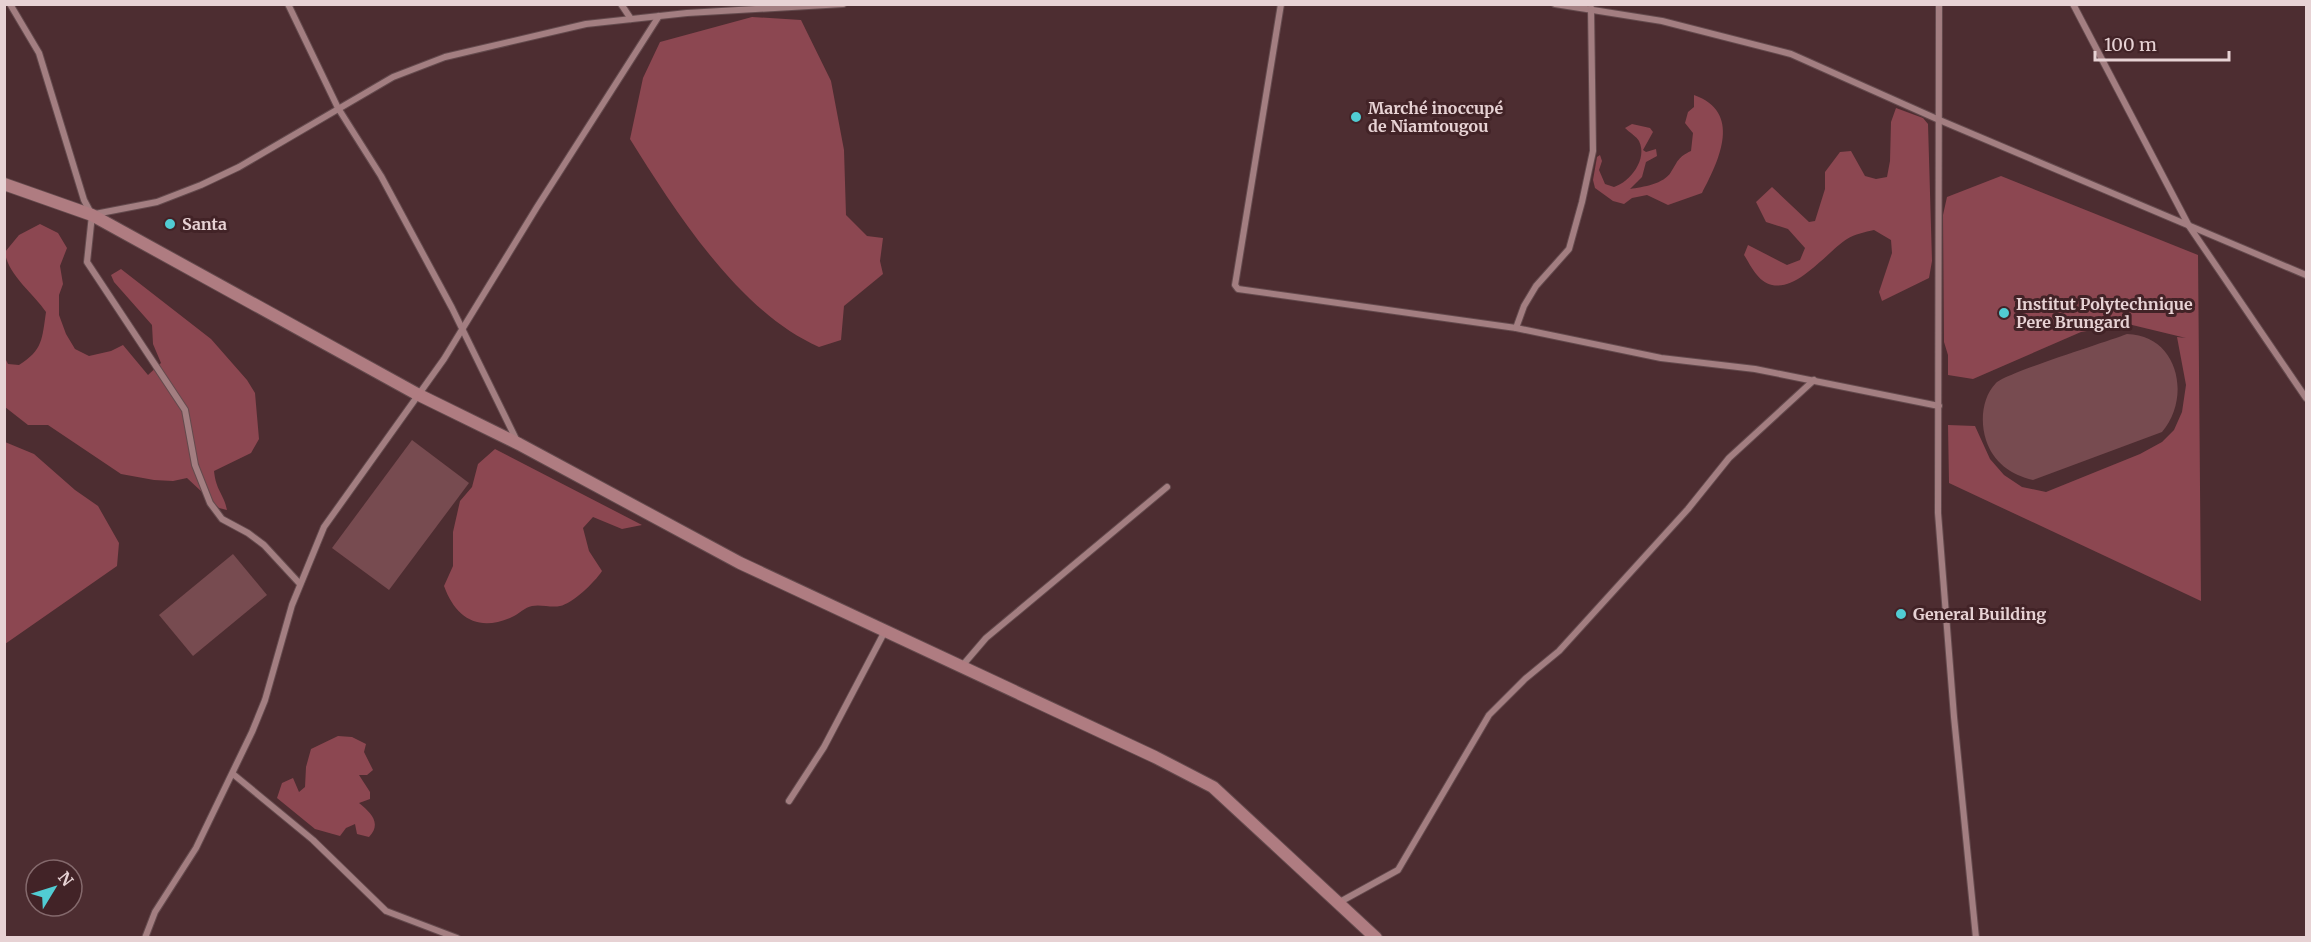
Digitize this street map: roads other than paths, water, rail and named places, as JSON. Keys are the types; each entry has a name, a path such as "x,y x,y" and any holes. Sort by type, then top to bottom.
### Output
{"main road":[{"path":"4,184 92,215 417,394 519,444 740,563 962,666 1213,787 1336,904 1376,938"}],"street":[{"path":"10,4 39,53 84,200 92,215 87,262 185,410 195,465 210,503 222,519 264,545 300,585"},
{"path":"288,4 338,108 381,176 519,444"},
{"path":"621,4 631,19"},
{"path":"92,215 157,202 201,185 239,167 393,77 445,57 586,24 659,16 843,4"},
{"path":"1281,4 1235,285 1238,289 1516,328 1661,358 1755,369 1939,406"},
{"path":"1555,4 1662,21 1791,54 1937,119 2307,274"},
{"path":"1939,4 1938,513 1954,717 1976,938"},
{"path":"2073,4 2189,226 2307,398"},
{"path":"1516,328 1524,306 1536,286 1569,249 1582,202 1593,151 1591,8"},
{"path":"145,938 155,912 196,848 233,774 265,700 292,605 324,527 444,359 461,328 659,16"},
{"path":"1336,904 1398,870 1489,715 1525,679 1559,651 1688,509 1729,458 1814,380"},
{"path":"962,666 986,638 1167,487"},
{"path":"789,801 824,747 885,630"},
{"path":"233,774 314,840 386,911 457,938"}],"place":[{"name":"Marché inoccupé de Niamtougou","path":"1356,117"},
{"name":"Santa","path":"170,224"},
{"name":"Institut Polytechnique Pere Brungard","path":"2004,313"},
{"name":"General Building","path":"1901,614"}]}
